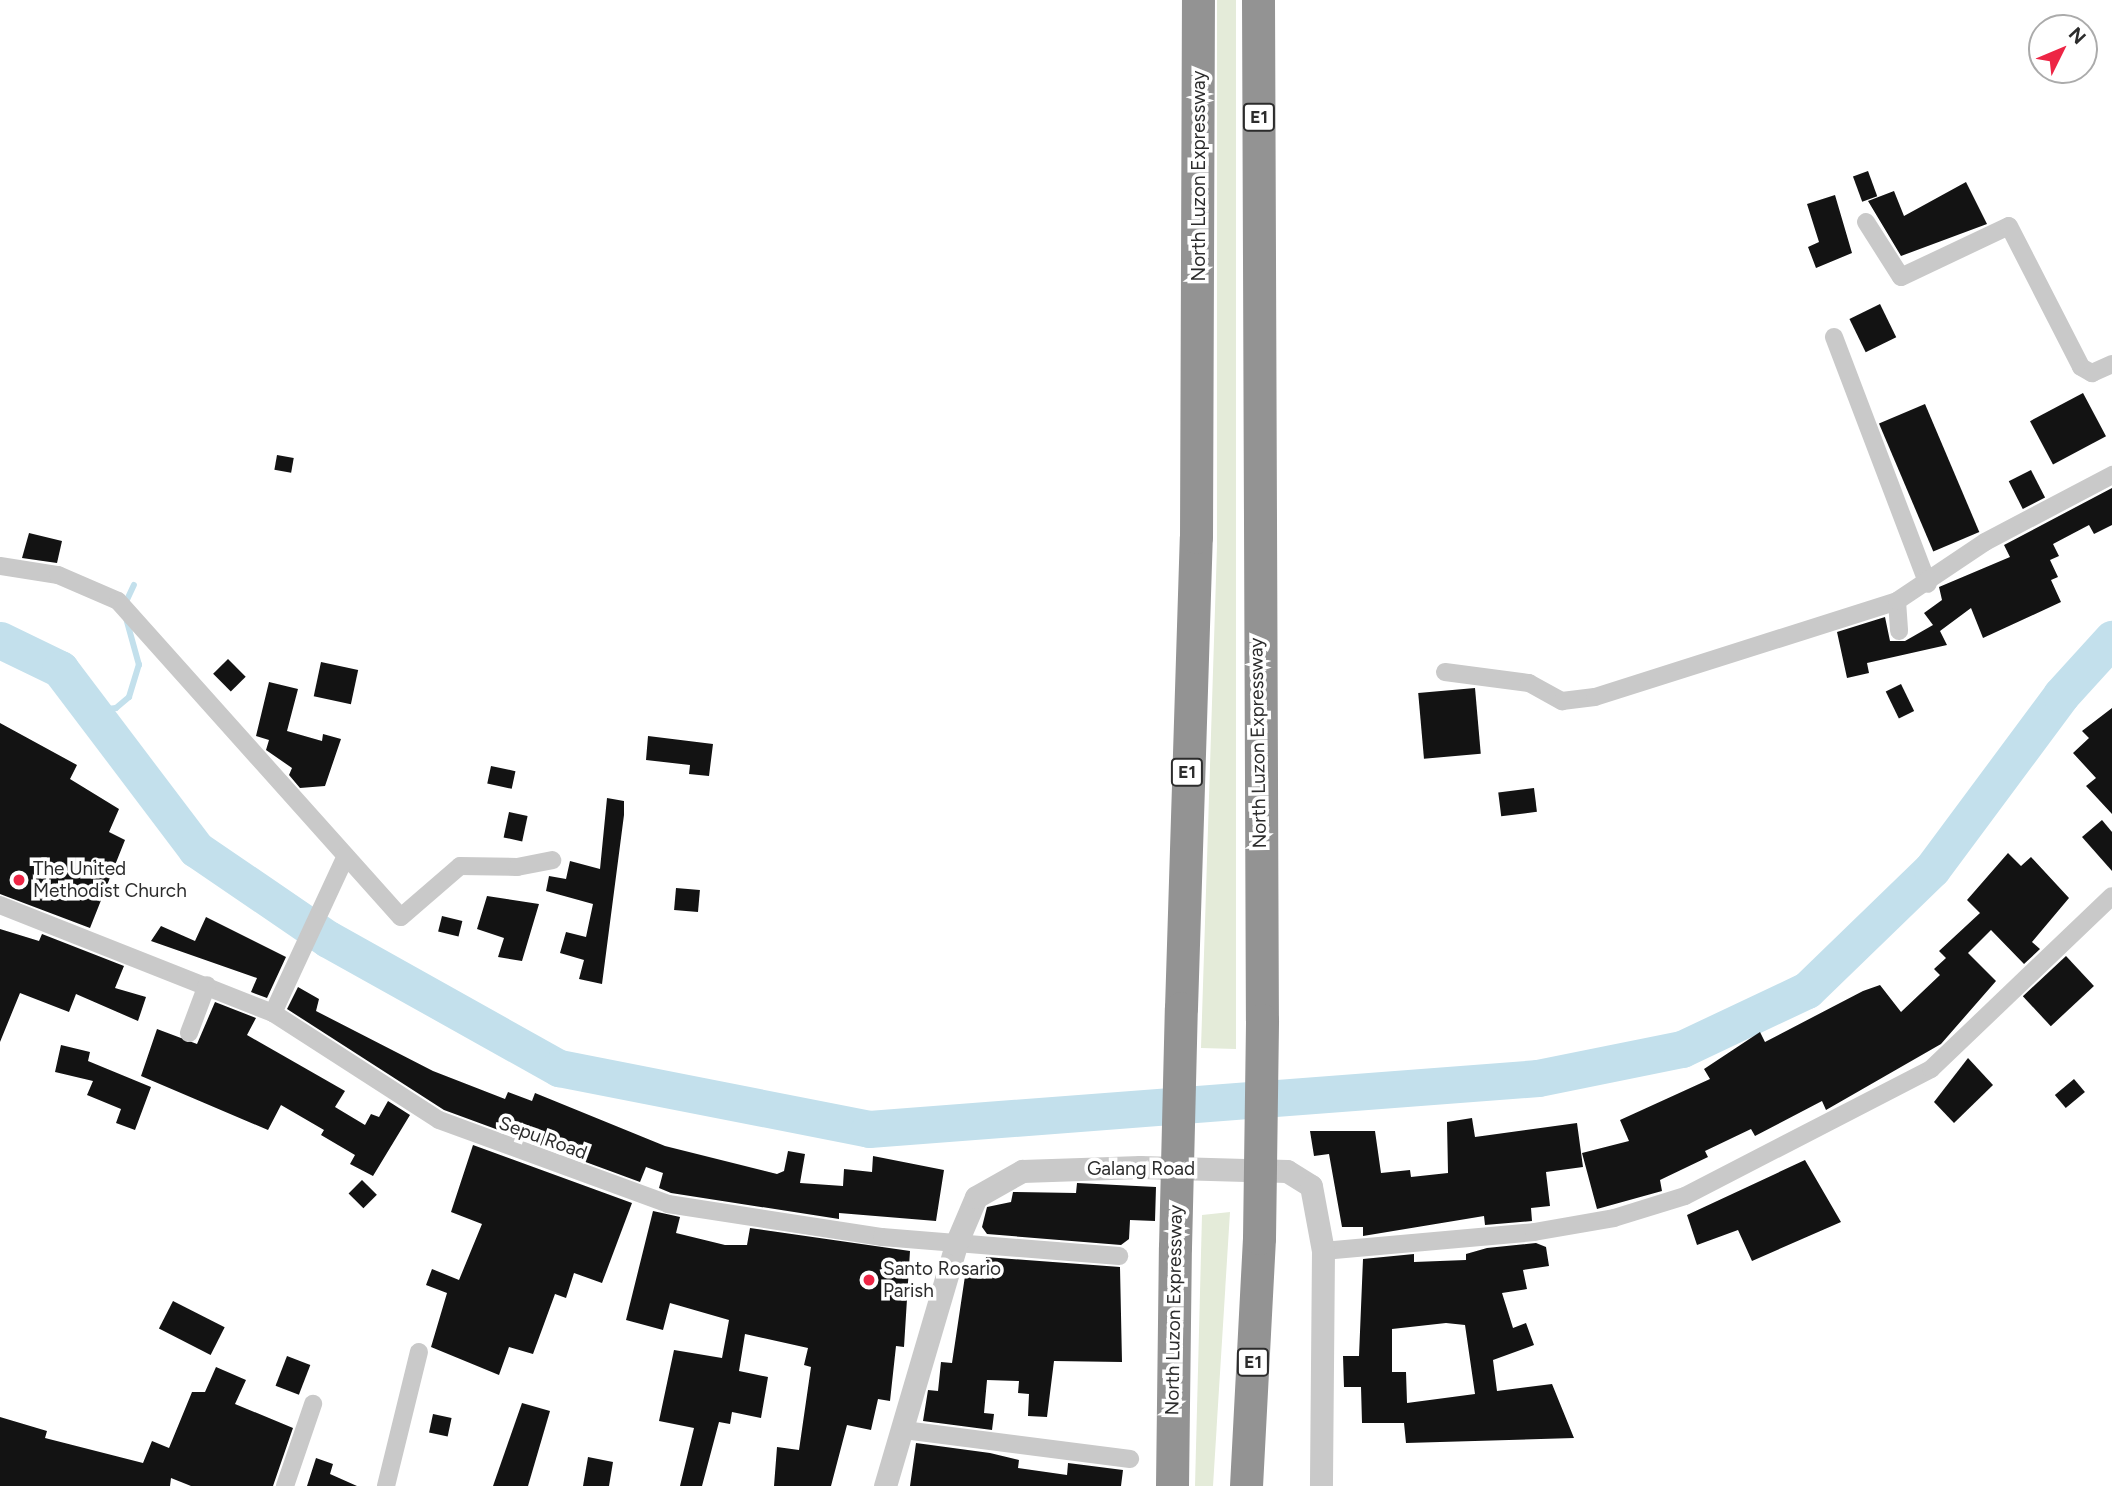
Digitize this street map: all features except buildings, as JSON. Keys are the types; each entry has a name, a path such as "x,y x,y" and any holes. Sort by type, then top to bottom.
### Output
{"highway":[{"name":"North Luzon Expressway","path":"1172,1486 1181,1008 1196,537 1198,0"},
{"name":"North Luzon Expressway","path":"1246,1486 1259,1238 1262,1020 1258,0"}],"street":[{"path":"1866,222 1901,276 2009,226 2081,368 2092,373 2112,364"},
{"path":"1834,337 1928,584"},
{"path":"1445,672 1529,682 1574,702 1898,601 1928,584 1985,542 2112,475"},
{"path":"0,566 58,575 118,601 343,863 401,917 460,866 517,867 552,859"},
{"path":"1898,601 1899,631"},
{"path":"273,1013 343,863"},
{"path":"1323,1251 1534,1232 1614,1218 1685,1196 1931,1069 2112,896"},
{"name":"Sepu Road","path":"0,905 273,1013 439,1120 656,1200 738,1218 956,1244 1119,1256"},
{"path":"189,1033 207,985"},
{"name":"Galang Road","path":"885,1486 904,1430 967,1210 1003,1178 1022,1171 1140,1167 1287,1171 1311,1186 1319,1201 1323,1251 1321,1486"},
{"path":"386,1486 419,1352"},
{"path":"285,1486 313,1404"},
{"path":"904,1430 1130,1460"}],"green space":[{"path":"1217,0 1236,0 1236,1049 1201,1048 1217,546"},
{"path":"1230,1212 1213,1486 1195,1486 1202,1215"}],"waterway":[{"path":"125,604 134,585"},
{"path":"92,711 116,708 129,697 139,665 126,618"},
{"path":"0,640 60,669 196,849 328,939 559,1068 869,1129 1538,1078 1682,1049 1807,990 1932,869 2061,695 2112,639"}],"place":[{"name":"The United Methodist Church","path":"19,880"},
{"name":"Santo Rosario Parish","path":"869,1280"}]}
